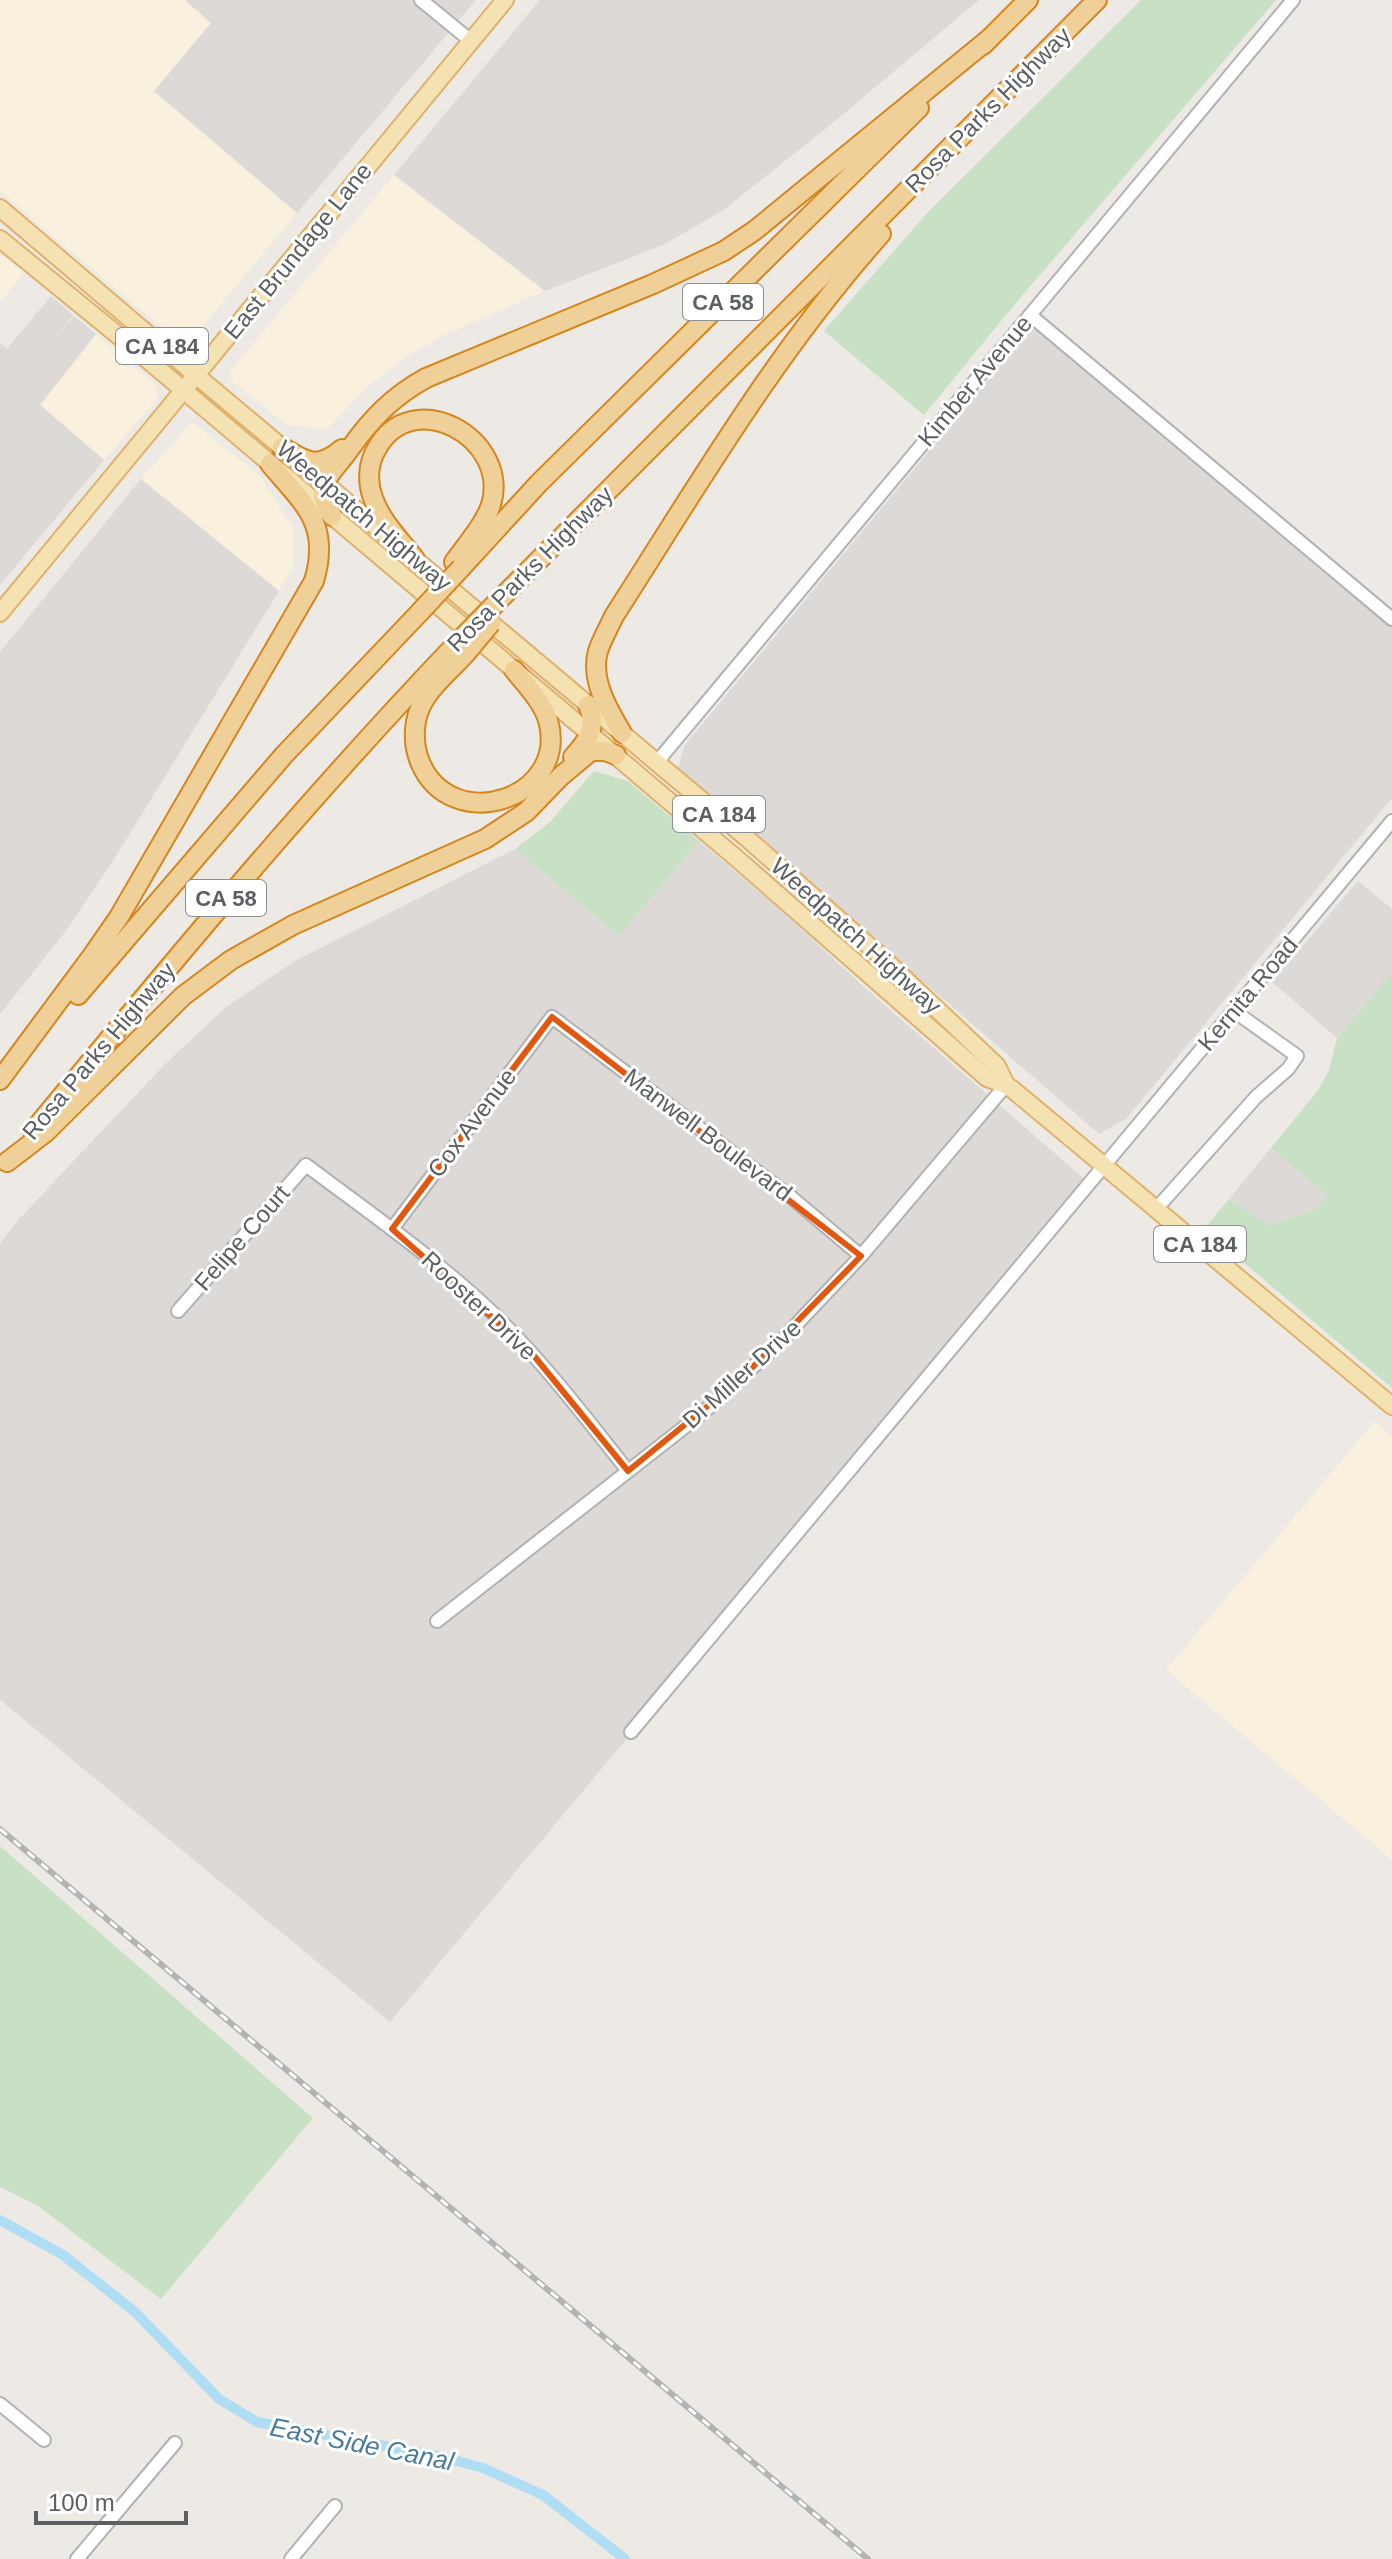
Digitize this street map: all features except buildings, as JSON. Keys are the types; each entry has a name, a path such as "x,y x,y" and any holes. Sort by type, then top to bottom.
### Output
{"highway":[{"name":"CA 58","path":"989,39 1028,0"},
{"name":"Rosa Parks Highway","path":"3,1166 303,809 461,648 581,516 1097,0"},
{"path":"332,516 324,498 325,483 354,440 404,390 724,251 754,231 989,39"},
{"name":"Rosa Parks Highway","path":"0,1090 204,845 284,755 420,612 457,565 989,39"},
{"path":"622,733 603,699 597,674 598,652 614,616 794,340 865,251 1020,79"},
{"path":"415,559 377,507 370,489 369,472 374,453 394,427 406,422 433,420 447,423 469,436 485,456 493,480 487,514 457,565"},
{"path":"282,447 310,462 319,462 327,460 354,440"},
{"path":"0,1080 119,917 314,581 321,558 313,520 270,464"},
{"path":"461,648 422,704 414,731 418,756 429,778 438,788 461,800 487,803 513,796 533,781 547,758 550,744 548,720 533,693 514,670"},
{"path":"561,776 590,734 594,722 588,705"},
{"path":"3,1166 46,1132 183,996 231,960 293,925 485,839 526,812 591,751 616,755"}],"main road":[{"name":"East Brundage Lane","path":"0,613 505,0"},
{"name":"Weedpatch Highway","path":"0,208 657,762 884,959 997,1066 1006,1085"},
{"name":"Weedpatch Highway","path":"0,239 616,755 940,1039 987,1078 1006,1085 1392,1406"}],"street":[{"path":"421,0 471,41"},
{"name":"Kimber Avenue","path":"657,762 1293,0"},
{"path":"1030,315 1392,619"},
{"name":"Kernita Road","path":"631,1732 1392,821"},
{"path":"1157,1208 1297,1056 1234,1011"},
{"name":"Cox Avenue","path":"392,1229 552,1017"},
{"name":"Manwell Boulevard","path":"552,1017 791,1197 861,1256"},
{"name":"Di Miller Drive","path":"437,1621 705,1411 742,1378 812,1310 861,1256 1006,1085"},
{"name":"Rooster Drive","path":"306,1165 464,1287 509,1329 560,1386 628,1471"},
{"name":"Felipe Court","path":"178,1311 306,1165"},
{"path":"0,2404 44,2440"},
{"path":"83,2557 175,2443"},
{"path":"291,2559 335,2506"}],"highlighted area":[{"path":"552,1017 861,1256 742,1378 628,1471 530,1351 392,1229"}],"shaded area":[{"path":"0,0 185,0 211,23 154,91 297,213 191,340 180,343 0,191"},
{"path":"185,0 476,0 297,213 154,91 211,23"},
{"path":"540,0 979,0 722,211 663,245 545,291 394,175"},
{"path":"394,175 545,291 448,333 410,354 367,387 327,429 287,425 233,382 229,376 231,370"},
{"path":"0,253 24,273 0,302"},
{"path":"51,296 73,315 52,342 74,316 96,334 40,405 104,460 0,585 0,343 7,349"},
{"path":"1042,315 1392,609 1392,798 1126,1119 1099,1134 678,769 684,746"},
{"path":"96,334 156,385 158,398 104,460 40,405"},
{"path":"191,424 259,475 294,529 293,567 279,591 141,479"},
{"path":"141,479 279,591 118,853 68,928 0,1014 0,652"},
{"path":"699,841 1090,1184 390,2022 0,1700 0,1243 163,1066 226,1007 295,961 515,849 619,936"},
{"path":"1358,881 1392,909 1392,975 1337,1038 1272,982"},
{"path":"1271,1148 1329,1196 1317,1209 1269,1226 1229,1199"},
{"path":"1374,1422 1392,1437 1392,1860 1166,1670"}],"green space":[{"path":"1141,0 1276,0 1020,298 924,415 824,331 927,213"},
{"path":"594,771 628,781 699,841 619,936 515,849 550,822"},
{"path":"1391,974 1392,1388 1204,1229 1229,1199 1270,1226 1316,1209 1328,1196 1271,1148 1319,1089 1329,1070 1337,1038"},
{"path":"0,1846 313,2118 161,2299 38,2206 0,2187"}],"waterway":[{"name":"East Side Canal","path":"0,2220 63,2255 135,2312 219,2399 257,2422 439,2456 483,2468 543,2495 625,2559"}],"railway":[{"path":"0,1829 868,2559"}]}
